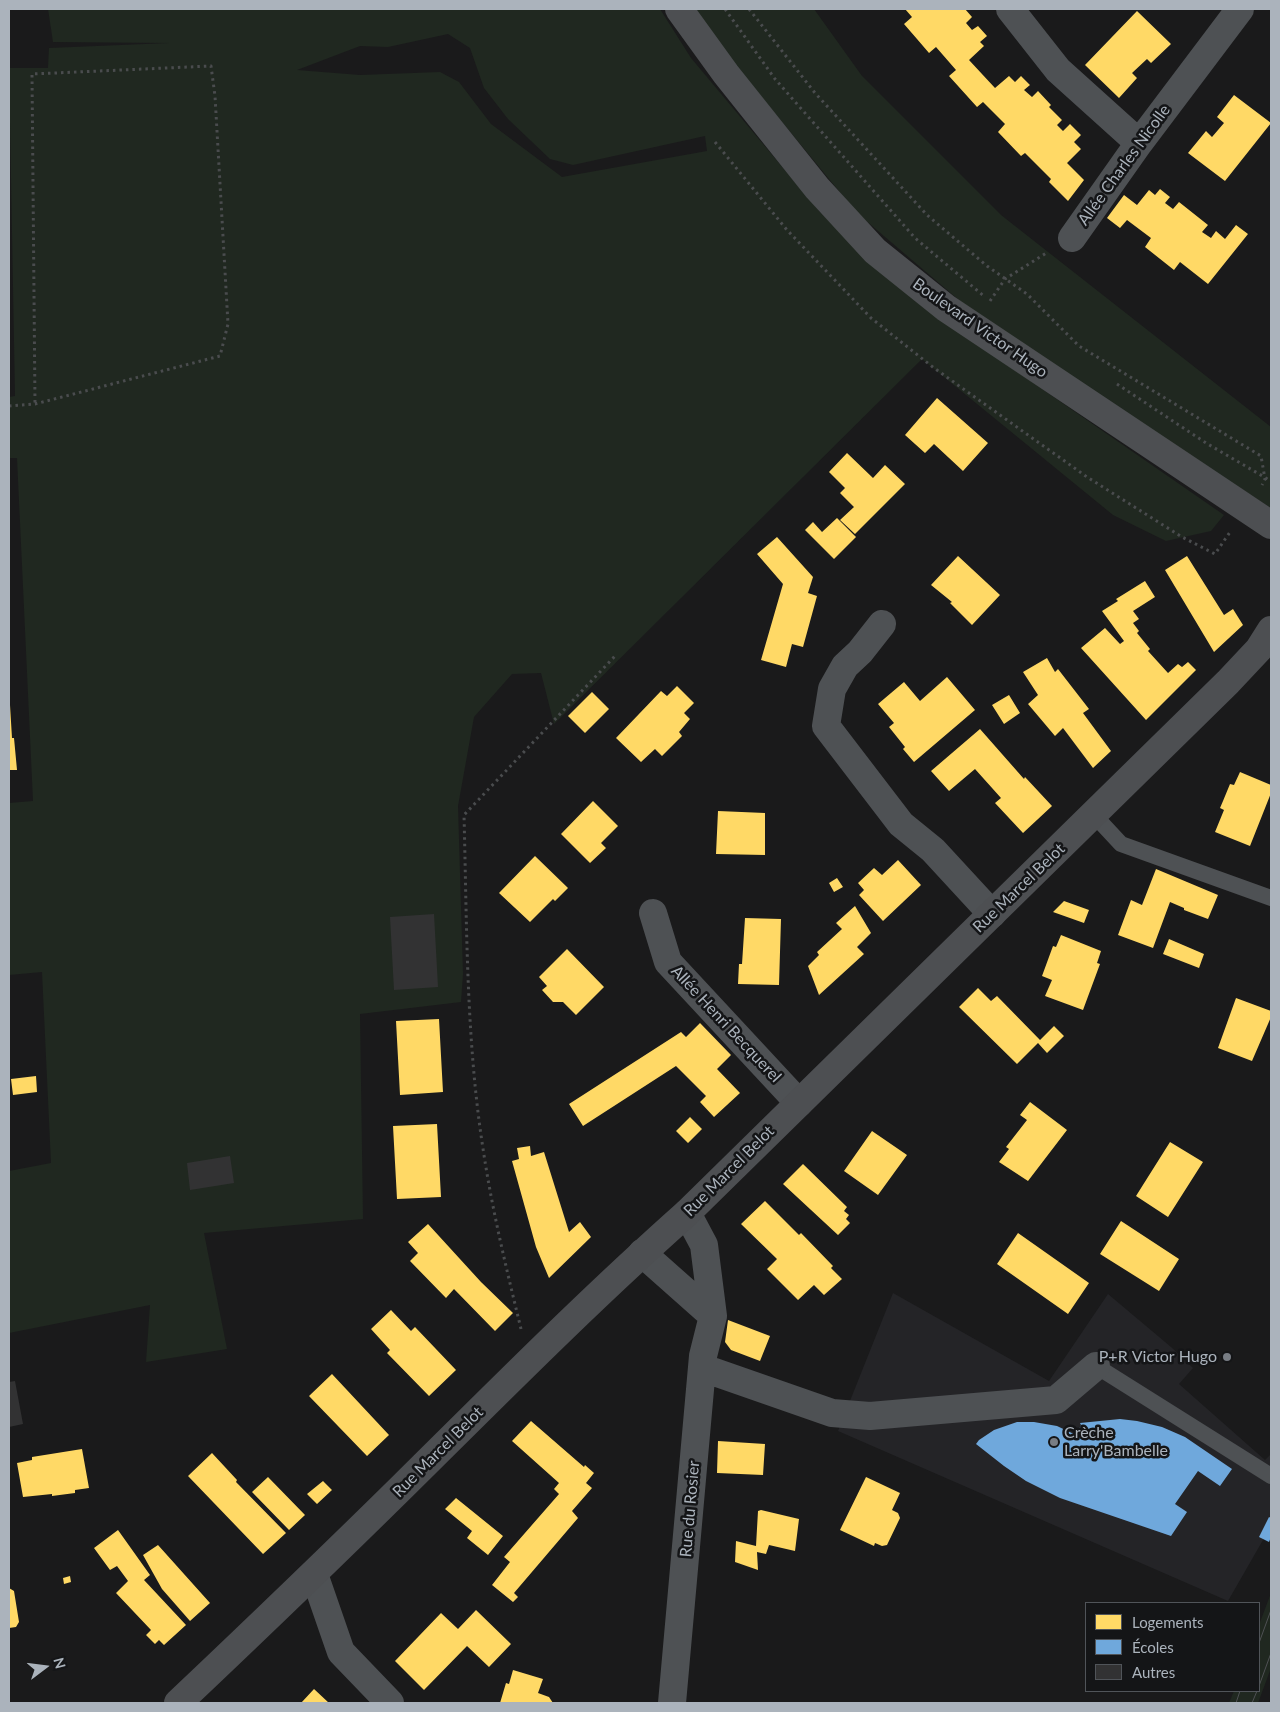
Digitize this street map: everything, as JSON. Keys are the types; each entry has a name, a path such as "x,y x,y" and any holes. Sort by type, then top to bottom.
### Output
{"main road":[{"name":"Boulevard Victor Hugo","path":"679,9 726,74 817,188 875,251 946,308 1271,525"},
{"name":"Rue Marcel Belot","path":"178,1703 314,1574 529,1361 642,1253 687,1213 1094,815 1228,682 1259,649 1271,630"}],"street":[{"path":"1010,9 1058,70 1139,143"},
{"name":"Allée Charles Nicolle","path":"1072,238 1139,143 1240,9"},
{"path":"882,624 860,652 845,666 832,689 826,726 901,824 933,850 992,914"},
{"name":"Allée Henri Becquerel","path":"653,912 668,962 799,1103"},
{"name":"Rue du Rosier","path":"672,1703 703,1356 713,1316 704,1245 687,1213"},
{"path":"642,1253 713,1316"},
{"path":"703,1368 832,1413 870,1416 1056,1400 1096,1366"},
{"path":"314,1574 341,1652 390,1703"}],"lane":[{"path":"1094,815 1121,844 1271,898"},
{"path":"1096,1366 1271,1476"}],"path":[{"name":"Boulevard Victor Hugo","path":"725,9 775,79 915,238 990,301"},
{"path":"715,142 786,230 871,318 934,368 1088,477 1182,537 1215,554 1266,479 1262,456 1079,346 1026,294 987,266 927,215 815,94 749,9"},
{"path":"9,406 35,404 220,356 228,324 216,96 211,66 32,74 35,404"},
{"name":"Allée Charles Nicolle","path":"990,301 1005,279 1072,238"},
{"path":"1115,383 1271,481"},
{"path":"529,1361 495,1226 483,1153 470,1024 464,815 617,654"}],"shaded area":[{"path":"48,9 660,9 691,58 820,212 878,270 1006,364 1224,515 1211,531 1166,541 1113,515 922,359 554,724 541,673 512,674 474,717 458,806 463,974 461,1002 360,1014 363,1219 204,1233 227,1349 146,1362 150,1305 9,1333 9,1171 51,1163 42,972 9,975 9,803 33,801 17,458 9,458 9,397 15,396 9,68 48,68 49,48 169,43 53,42","holes":["448,34 470,48 484,88 508,119 550,159 573,165 705,136 707,151 562,177 491,124 459,82 440,72 360,75 297,70 360,46 388,47"]},
{"path":"696,9 814,9 862,76 1001,215 1271,427 1271,508 1113,407 960,301 857,213 722,49"},
{"name":"Crèche Larry'Bambelle","path":"893,1293 1049,1381 1108,1294 1171,1347 1193,1368 1179,1384 1265,1460 1271,1454 1271,1526 1228,1601 838,1431"},
{"path":"1271,1593 1271,1668 1258,1703 1229,1703 1234,1692 1260,1692 1260,1622"}],"building: Logements":[{"path":"905,9 965,9 972,17 966,23 972,30 978,26 987,36 980,42 984,46 969,60 995,88 1009,76 1015,82 1021,76 1030,85 1024,90 1032,97 1038,91 1051,105 1049,107 1062,120 1057,125 1063,131 1070,124 1081,135 1074,142 1081,149 1067,163 1084,180 1068,201 1049,182 1051,179 1025,153 1021,156 998,132 1005,124 983,102 977,107 949,76 956,70 936,47 929,53 904,24 912,17"},
{"path":"1137,11 1171,44 1151,63 1147,59 1132,73 1137,78 1119,98 1085,65"},
{"path":"1234,95 1271,123 1225,181 1188,153 1206,131 1212,137 1224,123 1217,117"},
{"path":"1160,189 1170,197 1165,203 1173,209 1179,202 1208,225 1202,232 1211,238 1216,231 1225,239 1236,225 1248,234 1208,284 1180,262 1174,270 1145,247 1151,238 1127,220 1120,228 1107,218 1124,195 1137,205 1149,190 1155,195"},
{"path":"937,398 988,443 963,471 934,444 925,453 905,435"},
{"path":"847,453 873,478 885,465 905,484 855,534 840,520 854,507 840,493 845,488 829,472"},
{"path":"837,518 856,537 834,559 805,530 813,522 822,532"},
{"path":"777,537 813,577 808,593 817,596 803,647 792,644 786,667 761,660 783,584 757,554"},
{"path":"958,556 1000,595 972,625 950,603 952,602 931,585"},
{"path":"1187,556 1224,615 1233,609 1243,625 1214,652 1165,570"},
{"path":"1145,581 1155,597 1133,611 1139,619 1133,623 1139,631 1137,633 1150,649 1148,651 1168,673 1178,664 1182,667 1188,662 1196,670 1146,720 1081,648 1105,628 1120,644 1124,641 1102,611 1118,601 1116,599"},
{"path":"1047,658 1055,672 1058,669 1089,709 1083,713 1111,751 1093,768 1063,728 1055,736 1028,704 1038,695 1023,672"},
{"path":"947,677 975,710 914,762 889,727 894,723 878,704 904,682 920,701"},
{"path":"677,686 694,703 684,713 690,719 679,732 682,736 662,756 655,749 641,762 616,738 661,691 667,696"},
{"path":"592,692 609,709 585,733 568,716"},
{"path":"1009,695 1020,713 1004,724 992,705"},
{"path":"9,705 12,738 14,738 17,770 9,770"},
{"path":"980,729 1024,779 1025,777 1052,806 1023,833 995,803 1001,798 975,769 949,791 931,771"},
{"path":"1240,772 1271,785 1271,793 1250,846 1215,832 1224,810 1220,808 1230,784 1234,785"},
{"path":"593,801 618,826 601,843 606,848 590,863 561,834"},
{"path":"718,811 765,813 765,855 716,854"},
{"path":"535,856 568,888 555,901 553,899 530,922 499,893"},
{"path":"898,860 921,885 883,921 859,895 864,890 858,883 874,868 882,875"},
{"path":"1156,869 1218,895 1208,919 1184,910 1184,908 1170,902 1153,948 1118,935 1131,900 1142,905"},
{"path":"837,878 843,887 834,892 829,883"},
{"path":"1064,901 1089,910 1084,923 1053,912"},
{"path":"855,906 871,933 857,947 864,954 819,995 808,966 819,955 817,952 842,929 836,923"},
{"path":"745,918 781,919 779,985 738,984 739,964 742,964"},
{"path":"1061,935 1101,951 1097,963 1100,964 1083,1010 1045,996 1052,980 1042,976 1053,946 1056,947"},
{"path":"1169,939 1204,954 1199,968 1163,954"},
{"path":"567,949 604,987 576,1015 563,1002 553,1002 542,990 547,986 539,977"},
{"path":"978,988 991,1001 997,996 1040,1040 1054,1026 1064,1036 1047,1053 1038,1043 1017,1064 959,1007"},
{"path":"1236,998 1271,1011 1271,1017 1252,1061 1218,1048"},
{"path":"439,1019 443,1092 400,1095 396,1021"},
{"path":"700,1023 731,1055 717,1069 740,1093 714,1117 700,1102 706,1096 676,1066 583,1126 569,1104 681,1032 686,1037"},
{"path":"36,1076 37,1092 13,1095 11,1079"},
{"path":"1030,1102 1067,1130 1028,1181 999,1162 1009,1149 1006,1147 1027,1120 1020,1115"},
{"path":"690,1117 702,1129 688,1143 676,1131"},
{"path":"437,1124 441,1197 397,1199 393,1126"},
{"path":"872,1131 907,1155 878,1195 844,1171"},
{"path":"1170,1142 1203,1162 1168,1217 1136,1196"},
{"path":"530,1146 531,1156 544,1152 569,1232 580,1222 591,1237 549,1278 536,1247 512,1161 519,1159 517,1148"},
{"path":"803,1164 847,1207 844,1211 849,1215 846,1219 850,1223 838,1235 783,1184"},
{"path":"765,1201 799,1235 801,1233 833,1266 831,1268 842,1279 824,1295 814,1285 798,1300 767,1269 777,1259 741,1224"},
{"path":"1121,1221 1179,1259 1159,1291 1100,1254"},
{"path":"428,1224 481,1282 513,1313 495,1331 454,1289 446,1298 410,1261 418,1253 408,1242"},
{"path":"1018,1233 1089,1283 1068,1314 997,1264"},
{"path":"391,1310 411,1331 415,1327 456,1370 429,1396 387,1353 390,1350 371,1329"},
{"path":"728,1320 770,1336 760,1361 731,1350 725,1342"},
{"path":"332,1374 389,1435 367,1456 309,1396"},
{"path":"531,1421 584,1467 585,1465 594,1473 586,1483 592,1488 572,1511 578,1518 514,1593 518,1597 513,1602 492,1585 510,1562 504,1557 559,1494 554,1489 559,1483 512,1441"},
{"path":"718,1441 765,1444 763,1475 717,1473"},
{"path":"82,1449 89,1488 75,1490 75,1493 23,1497 17,1463 32,1460 32,1457"},
{"path":"212,1453 237,1480 236,1482 286,1533 263,1554 188,1476"},
{"path":"268,1477 305,1515 289,1530 252,1492"},
{"path":"866,1477 900,1493 892,1510 898,1513 900,1518 887,1545 882,1546 875,1543 874,1546 840,1530"},
{"path":"323,1481 332,1490 317,1504 307,1494"},
{"path":"456,1498 503,1536 488,1555 467,1538 472,1531 445,1509"},
{"path":"761,1510 799,1519 795,1551 769,1545 766,1554 757,1552 758,1570 735,1562 736,1541 756,1546 758,1511"},
{"path":"118,1530 150,1575 144,1580 186,1625 164,1645 159,1640 155,1644 146,1635 151,1630 116,1593 128,1581 117,1566 110,1570 94,1548"},
{"path":"158,1545 210,1603 190,1621 162,1589 143,1555"},
{"path":"70,1576 71,1582 64,1584 63,1578"},
{"path":"9,1588 14,1591 19,1622 16,1627 9,1628"},
{"path":"476,1610 511,1644 489,1667 467,1646 424,1690 395,1661 441,1613 458,1629"},
{"path":"513,1670 543,1679 538,1693 549,1697 553,1703 500,1703 506,1683 509,1684"},
{"path":"314,1689 329,1703 301,1703"}],"building: Écoles":[{"path":"1120,1419 1162,1427 1185,1437 1232,1469 1220,1486 1198,1471 1175,1504 1187,1512 1171,1536 1060,1498 1026,1481 976,1444 994,1430 1017,1422 1034,1422 1057,1426 1076,1435 1081,1425 1080,1423"},
{"path":"1269,1517 1271,1518 1271,1537 1269,1542 1259,1537"}],"building: Autres":[{"path":"434,914 438,987 394,990 390,917"},
{"path":"230,1156 234,1183 190,1190 187,1163"},
{"path":"15,1381 23,1424 9,1427 9,1382"}],"tram line":[{"path":"1260,1640 1271,1610"},
{"path":"1260,1683 1271,1653"},
{"path":"1236,1703 1240,1692"},
{"path":"1252,1703 1257,1692"}],"place":[{"name":"P+R Victor Hugo","path":"1227,1357"},
{"name":"Crèche Larry'Bambelle","path":"1054,1442"}]}
